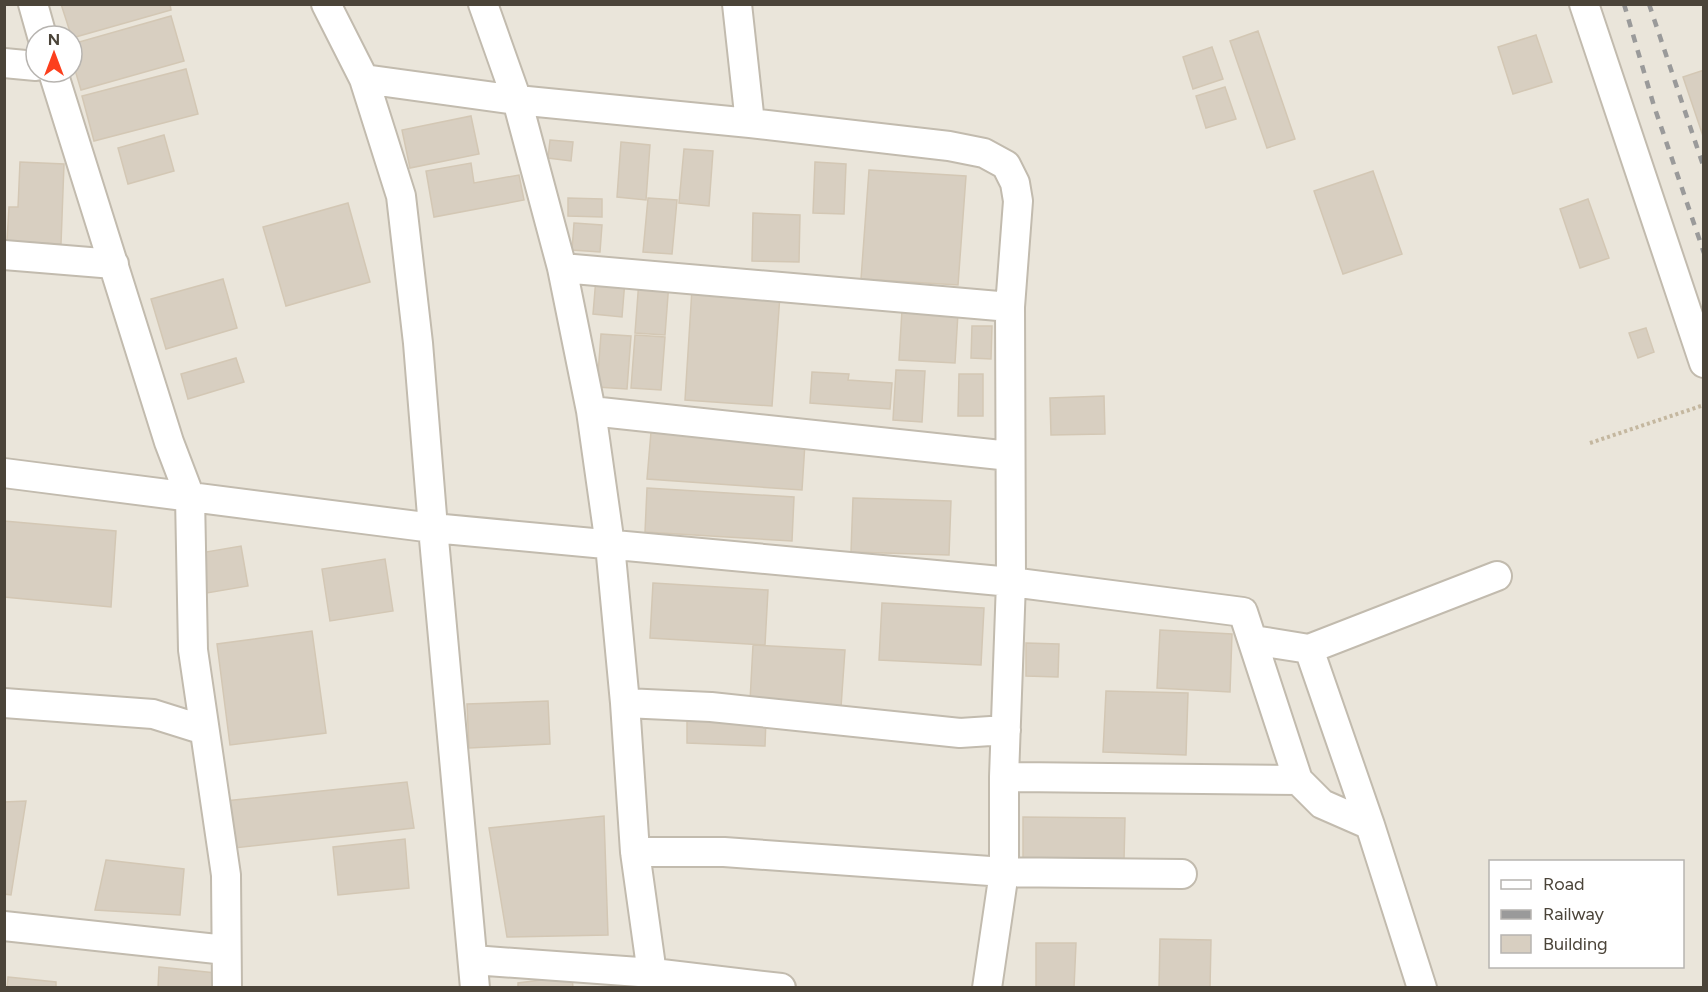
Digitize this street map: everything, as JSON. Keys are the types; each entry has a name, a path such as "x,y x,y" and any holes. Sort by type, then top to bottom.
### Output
{"street":[{"path":"33,4 39,24"},
{"path":"326,4 364,79 401,196 418,343 475,987"},
{"path":"483,4 517,100 562,268 591,411 610,545 636,852 654,980"},
{"path":"737,4 750,123"},
{"path":"1584,4 1704,363"},
{"path":"4,63 24,65"},
{"path":"364,79 517,100 750,123 949,146 984,153 1006,165 1015,183 1018,201 1010,307 1011,582 1004,777 1004,872 987,987"},
{"path":"57,84 169,442 190,497 193,650 226,875 227,987"},
{"path":"4,255 114,264"},
{"path":"562,268 1010,307"},
{"path":"591,411 1010,456"},
{"path":"4,473 433,528 1011,582 1243,612 1298,780 1322,804 1370,825"},
{"path":"1253,640 1309,649 1497,576"},
{"path":"1309,649 1370,825 1422,987"},
{"path":"4,703 153,714 204,730"},
{"path":"625,703 711,706 960,733 1006,730"},
{"path":"1004,777 1298,780"},
{"path":"636,852 723,852 1004,872 1182,874"},
{"path":"4,926 226,950"},
{"path":"474,960 654,980 781,987"}],"path":[{"path":"1590,443 1704,405"}],"shaded area":[{"path":"5,5 1703,5 1703,987 5,987"}],"building":[{"path":"61,4 170,4 171,10 84,35 84,24 67,24"},
{"path":"171,16 184,61 81,90 79,84 84,84 84,41"},
{"path":"1258,31 1295,139 1267,148 1230,41"},
{"path":"1536,35 1552,82 1513,94 1498,47"},
{"path":"1212,47 1223,79 1193,89 1183,57"},
{"path":"186,69 198,114 94,141 82,96"},
{"path":"1704,70 1704,139 1683,77"},
{"path":"1225,87 1236,119 1206,128 1196,96"},
{"path":"471,116 479,154 410,168 402,130"},
{"path":"164,135 174,171 128,184 118,148"},
{"path":"550,140 573,142 571,161 548,158"},
{"path":"621,142 650,145 646,200 617,197"},
{"path":"684,149 713,151 709,206 679,203"},
{"path":"20,162 64,164 61,244 7,241 9,207 18,207"},
{"path":"815,162 846,164 844,214 813,213"},
{"path":"471,163 474,183 519,175 524,200 434,217 426,171"},
{"path":"869,170 966,176 958,285 861,279"},
{"path":"1373,171 1402,254 1343,274 1314,191"},
{"path":"568,198 602,199 602,217 568,216"},
{"path":"648,198 677,200 672,254 643,252"},
{"path":"1588,199 1609,258 1580,268 1560,209"},
{"path":"348,203 370,282 286,306 263,227"},
{"path":"753,213 800,215 799,262 752,261"},
{"path":"574,223 602,225 600,252 572,250"},
{"path":"596,278 625,280 622,317 593,314"},
{"path":"223,279 237,328 166,349 151,299"},
{"path":"639,280 669,282 665,335 635,333"},
{"path":"692,289 780,295 772,406 685,400"},
{"path":"902,310 958,313 955,363 899,360"},
{"path":"972,326 992,326 991,359 971,358"},
{"path":"1646,328 1654,352 1638,358 1629,333"},
{"path":"601,334 631,336 627,389 597,387"},
{"path":"635,335 665,337 661,390 631,388"},
{"path":"236,358 244,382 188,399 181,374"},
{"path":"896,370 925,371 922,422 893,420"},
{"path":"812,372 849,374 848,380 892,383 890,409 810,403"},
{"path":"959,374 983,374 983,416 958,416"},
{"path":"1104,396 1105,434 1051,435 1050,398"},
{"path":"651,432 805,443 802,490 647,479"},
{"path":"647,488 794,497 792,541 645,532"},
{"path":"853,498 951,501 949,555 851,552"},
{"path":"4,521 116,531 111,607 4,597"},
{"path":"241,546 248,586 207,593 200,553"},
{"path":"385,559 393,611 330,621 322,569"},
{"path":"653,583 768,590 765,645 650,638"},
{"path":"882,603 984,608 981,665 879,660"},
{"path":"1160,630 1232,634 1230,692 1157,688"},
{"path":"312,631 326,733 230,745 217,644"},
{"path":"1026,643 1059,644 1058,677 1026,676"},
{"path":"753,645 845,650 841,707 750,701"},
{"path":"1106,691 1188,693 1186,755 1103,752"},
{"path":"548,701 550,744 469,748 467,704"},
{"path":"687,716 766,719 765,746 687,743"},
{"path":"407,782 414,828 234,848 225,801"},
{"path":"26,801 11,895 4,894 4,802"},
{"path":"604,816 608,935 507,937 489,828"},
{"path":"1023,817 1125,818 1124,861 1023,860"},
{"path":"405,839 409,888 338,895 333,847"},
{"path":"106,860 184,869 180,915 95,910"},
{"path":"1160,939 1211,940 1210,988 1159,988"},
{"path":"1036,943 1076,943 1074,988 1036,988"},
{"path":"159,967 216,973 219,988 158,988"},
{"path":"572,976 573,988 518,988 518,983"},
{"path":"8,977 56,982 56,988 7,988"}],"railway":[{"path":"1624,4 1654,106 1704,253"},
{"path":"1649,4 1704,168"}]}
